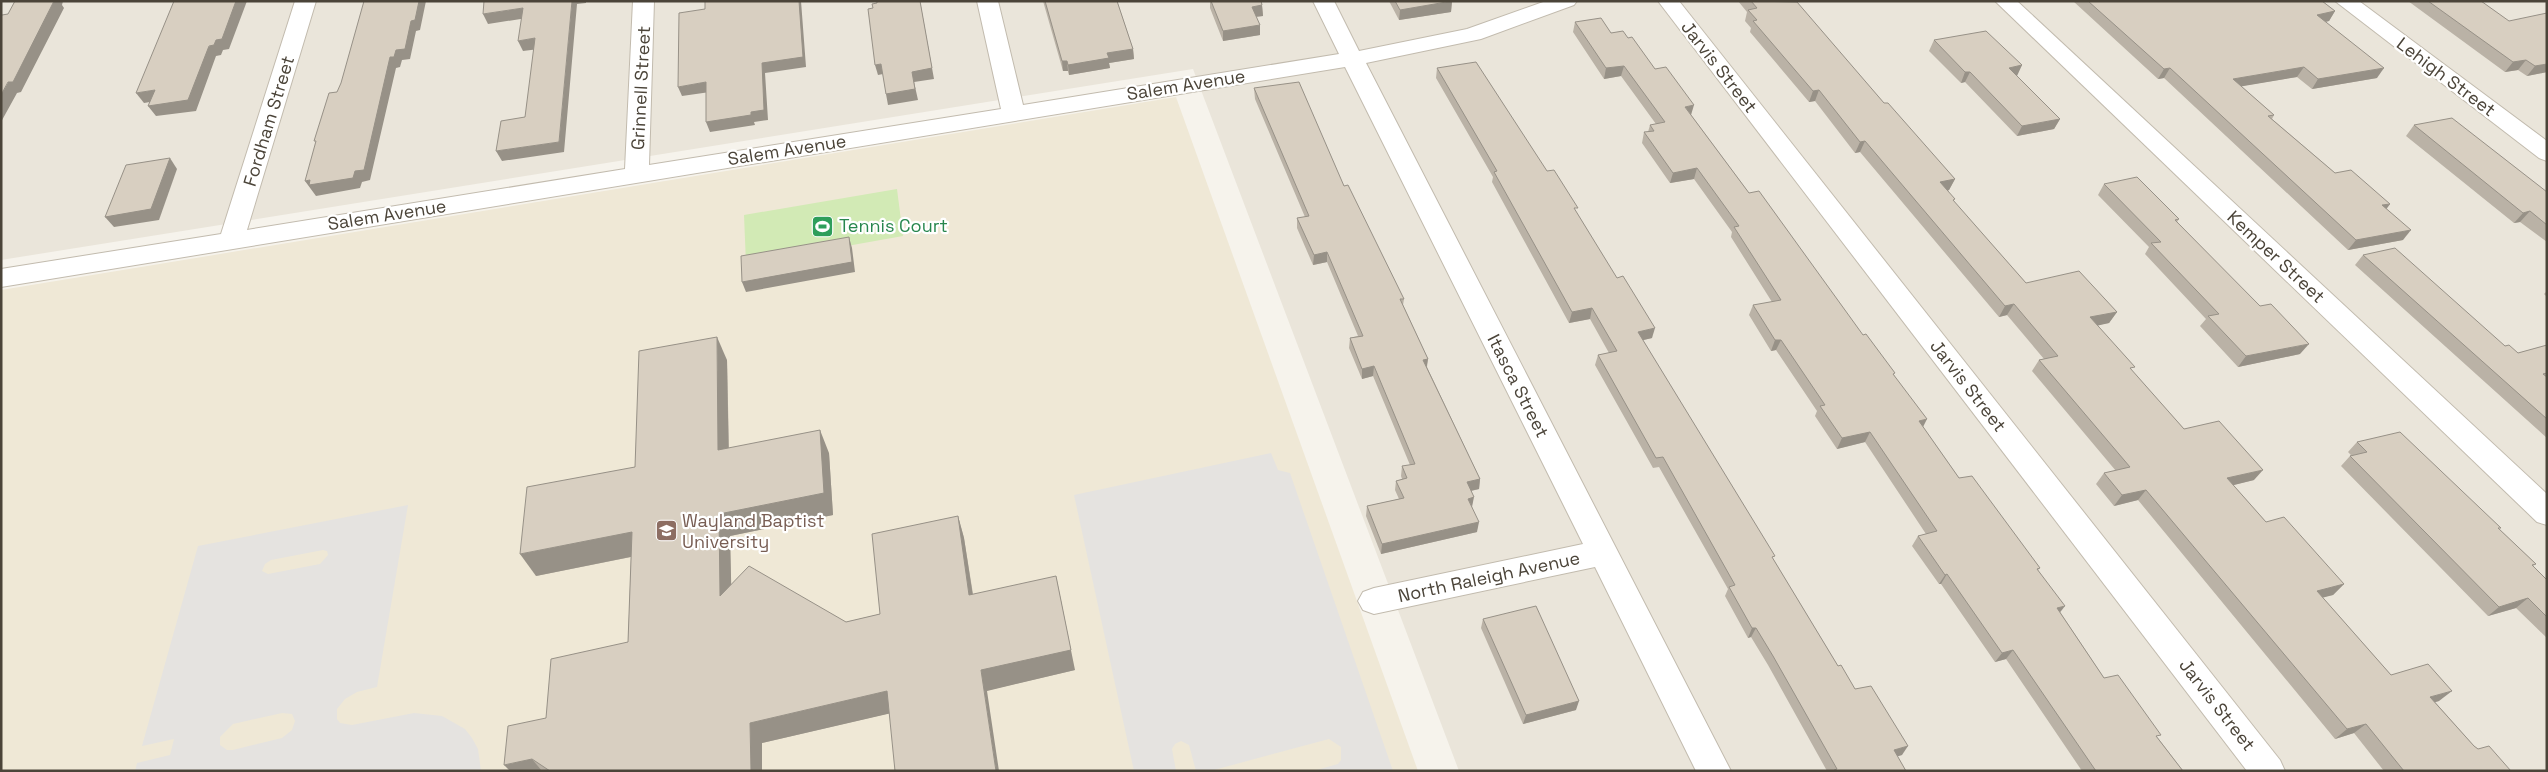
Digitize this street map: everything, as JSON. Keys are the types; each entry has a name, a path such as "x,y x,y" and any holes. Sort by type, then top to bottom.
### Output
{"street":[{"name":"Fordham Street","path":"231,240 306,1"},
{"name":"Grinnell Street","path":"637,175 644,1"},
{"path":"987,1 1013,114"},
{"name":"Itasca Street","path":"1323,1 1714,771"},
{"name":"Salem Avenue","path":"1,278 1394,52 1473,34 1567,1"},
{"name":"Jarvis Street","path":"1668,1 2268,771"},
{"name":"Kemper Street","path":"2005,1 2547,513"},
{"name":"Lehigh Street","path":"2345,1 2547,153"},
{"path":"2520,132 2547,127"},
{"name":"North Raleigh Avenue","path":"1374,602 1603,553"}],"shaded area":[{"path":"1,1 2547,1 2547,771 1459,771 1193,69 1,260"},
{"name":"Wayland Baptist University","path":"1176,97 1418,771 1,771 1,290"},
{"path":"1271,453 1278,470 1290,473 1393,771 1313,771 1338,764 1341,760 1341,747 1329,739 1210,771 1196,771 1189,745 1181,741 1175,744 1172,749 1176,771 1134,771 1074,495"},
{"path":"408,505 377,687 357,692 345,699 337,709 337,719 340,723 352,725 414,713 442,716 465,729 472,738 478,749 481,771 135,771 137,763 170,755 174,739 142,746 198,546","holes":["323,550 327,551 328,555 320,564 268,574 262,571 265,564 271,560","282,713 292,714 295,721 292,730 282,738 233,750 227,750 220,745 220,737 233,724"]}],"green space":[{"name":"Tennis Court","path":"897,189 903,236 746,264 744,215"}],"building":[{"path":"15,1 54,1 13,82 8,82 1,95 1,16 8,14"},
{"path":"174,1 236,1 222,39 216,40 214,45 209,46 188,100 148,106 155,90 136,93"},
{"path":"364,1 419,1 415,20 411,21 405,49 396,50 394,57 390,57 364,170 355,171 353,178 309,185 310,180 305,181 316,141 314,141 329,93 337,92 341,83"},
{"path":"484,1 572,1 559,142 496,151 501,121 525,117 535,38 518,41 523,8 483,14"},
{"path":"705,1 799,1 803,57 762,63 764,110 751,112 751,115 706,122 706,82 678,87 679,13 705,9"},
{"path":"877,1 920,1 932,68 912,72 915,89 886,94 881,64 875,65 868,9 873,8 872,4 877,3"},
{"path":"1045,1 1117,1 1133,49 1107,53 1109,58 1068,65 1067,61 1062,61"},
{"path":"1211,1 1261,1 1262,5 1252,7 1260,25 1223,31"},
{"path":"1395,1 1452,1 1400,10"},
{"path":"1751,1 1797,2 1884,103 1888,103 1955,179 1940,182 1955,199 1953,200 2026,283 2079,271 2117,312 2090,317 2135,367 2130,368 2184,429 2219,421 2263,470 2227,478 2266,522 2284,517 2344,584 2317,591 2391,675 2428,664 2452,691 2430,697 2474,746 2478,749 2489,746 2511,771 2404,771 2366,724 2347,729 2146,490 2122,495 2104,473 2130,467 2039,360 2058,356 2014,304 2005,306 1865,141 1860,142 1819,90 1813,91 1753,21 1757,20 1748,10 1757,8"},
{"path":"2088,1 2322,1 2335,11 2317,15 2384,68 2318,79 2304,67 2233,79 2274,115 2268,116 2335,173 2351,170 2390,204 2382,205 2411,230 2356,240 2170,68 2164,69"},
{"path":"2428,1 2481,1 2509,21 2547,13 2547,64 2535,66 2526,60 2513,62"},
{"path":"1601,18 1611,33 1623,31 1628,38 1632,37 1655,69 1666,67 1694,105 1685,107 1749,193 1759,191 1863,335 1866,334 1895,373 1893,374 1927,419 1919,421 1959,478 1972,476 2040,568 2037,569 2065,606 2057,608 2104,678 2118,675 2161,735 2156,736 2183,771 2096,771 2013,650 2002,653 1918,536 1937,531 1870,432 1842,438 1820,406 1825,405 1781,340 1775,340 1753,305 1781,300 1734,227 1739,226 1697,168 1673,173 1644,132 1654,131 1650,125 1665,122 1624,66 1606,68 1575,22"},
{"path":"1986,31 2022,65 2009,68 2060,119 2022,126 1970,72 1965,72 1934,40"},
{"path":"1476,62 1547,171 1554,170 1578,208 1574,208 1617,278 1623,276 1655,328 1638,332 1775,556 1772,557 1838,666 1841,665 1855,689 1871,686 1908,746 1894,750 1906,771 1834,770 1837,769 1773,656 1756,628 1752,628 1729,587 1735,585 1663,457 1656,458 1598,355 1617,351 1592,308 1572,312 1494,172 1497,171 1437,68"},
{"path":"1299,82 1344,186 1348,185 1404,299 1400,299 1428,359 1423,360 1480,479 1467,482 1474,497 1468,499 1479,522 1382,544 1367,506 1404,498 1396,481 1407,478 1402,466 1415,464 1374,366 1362,369 1350,338 1363,336 1327,252 1314,255 1297,218 1309,216 1254,88"},
{"path":"2452,118 2547,192 2547,225 2530,211 2523,213 2414,125"},
{"path":"170,158 151,209 105,217 126,165"},
{"path":"2137,177 2179,219 2175,220 2260,306 2271,304 2309,344 2246,356 2208,316 2219,314 2151,243 2161,242 2104,184"},
{"path":"849,237 852,262 742,282 741,256"},
{"path":"2395,248 2505,346 2509,345 2518,353 2547,345 2547,373 2543,374 2547,377 2547,419 2363,255"},
{"path":"717,337 718,450 820,430 824,493 719,514 720,596 749,566 846,622 880,614 872,534 958,516 969,595 1056,576 1071,650 981,670 996,771 895,771 887,691 750,723 751,771 550,771 532,759 504,765 508,726 546,718 551,659 628,642 632,532 520,554 527,487 635,467 639,351"},
{"path":"2400,432 2536,564 2532,565 2547,580 2547,617 2528,598 2499,607 2350,456 2367,452 2357,442"},
{"path":"1536,606 1579,701 1526,715 1483,619"}],"place":[{"name":"Tennis Court","path":"823,226"},
{"name":"Wayland Baptist University","path":"666,531"}]}
